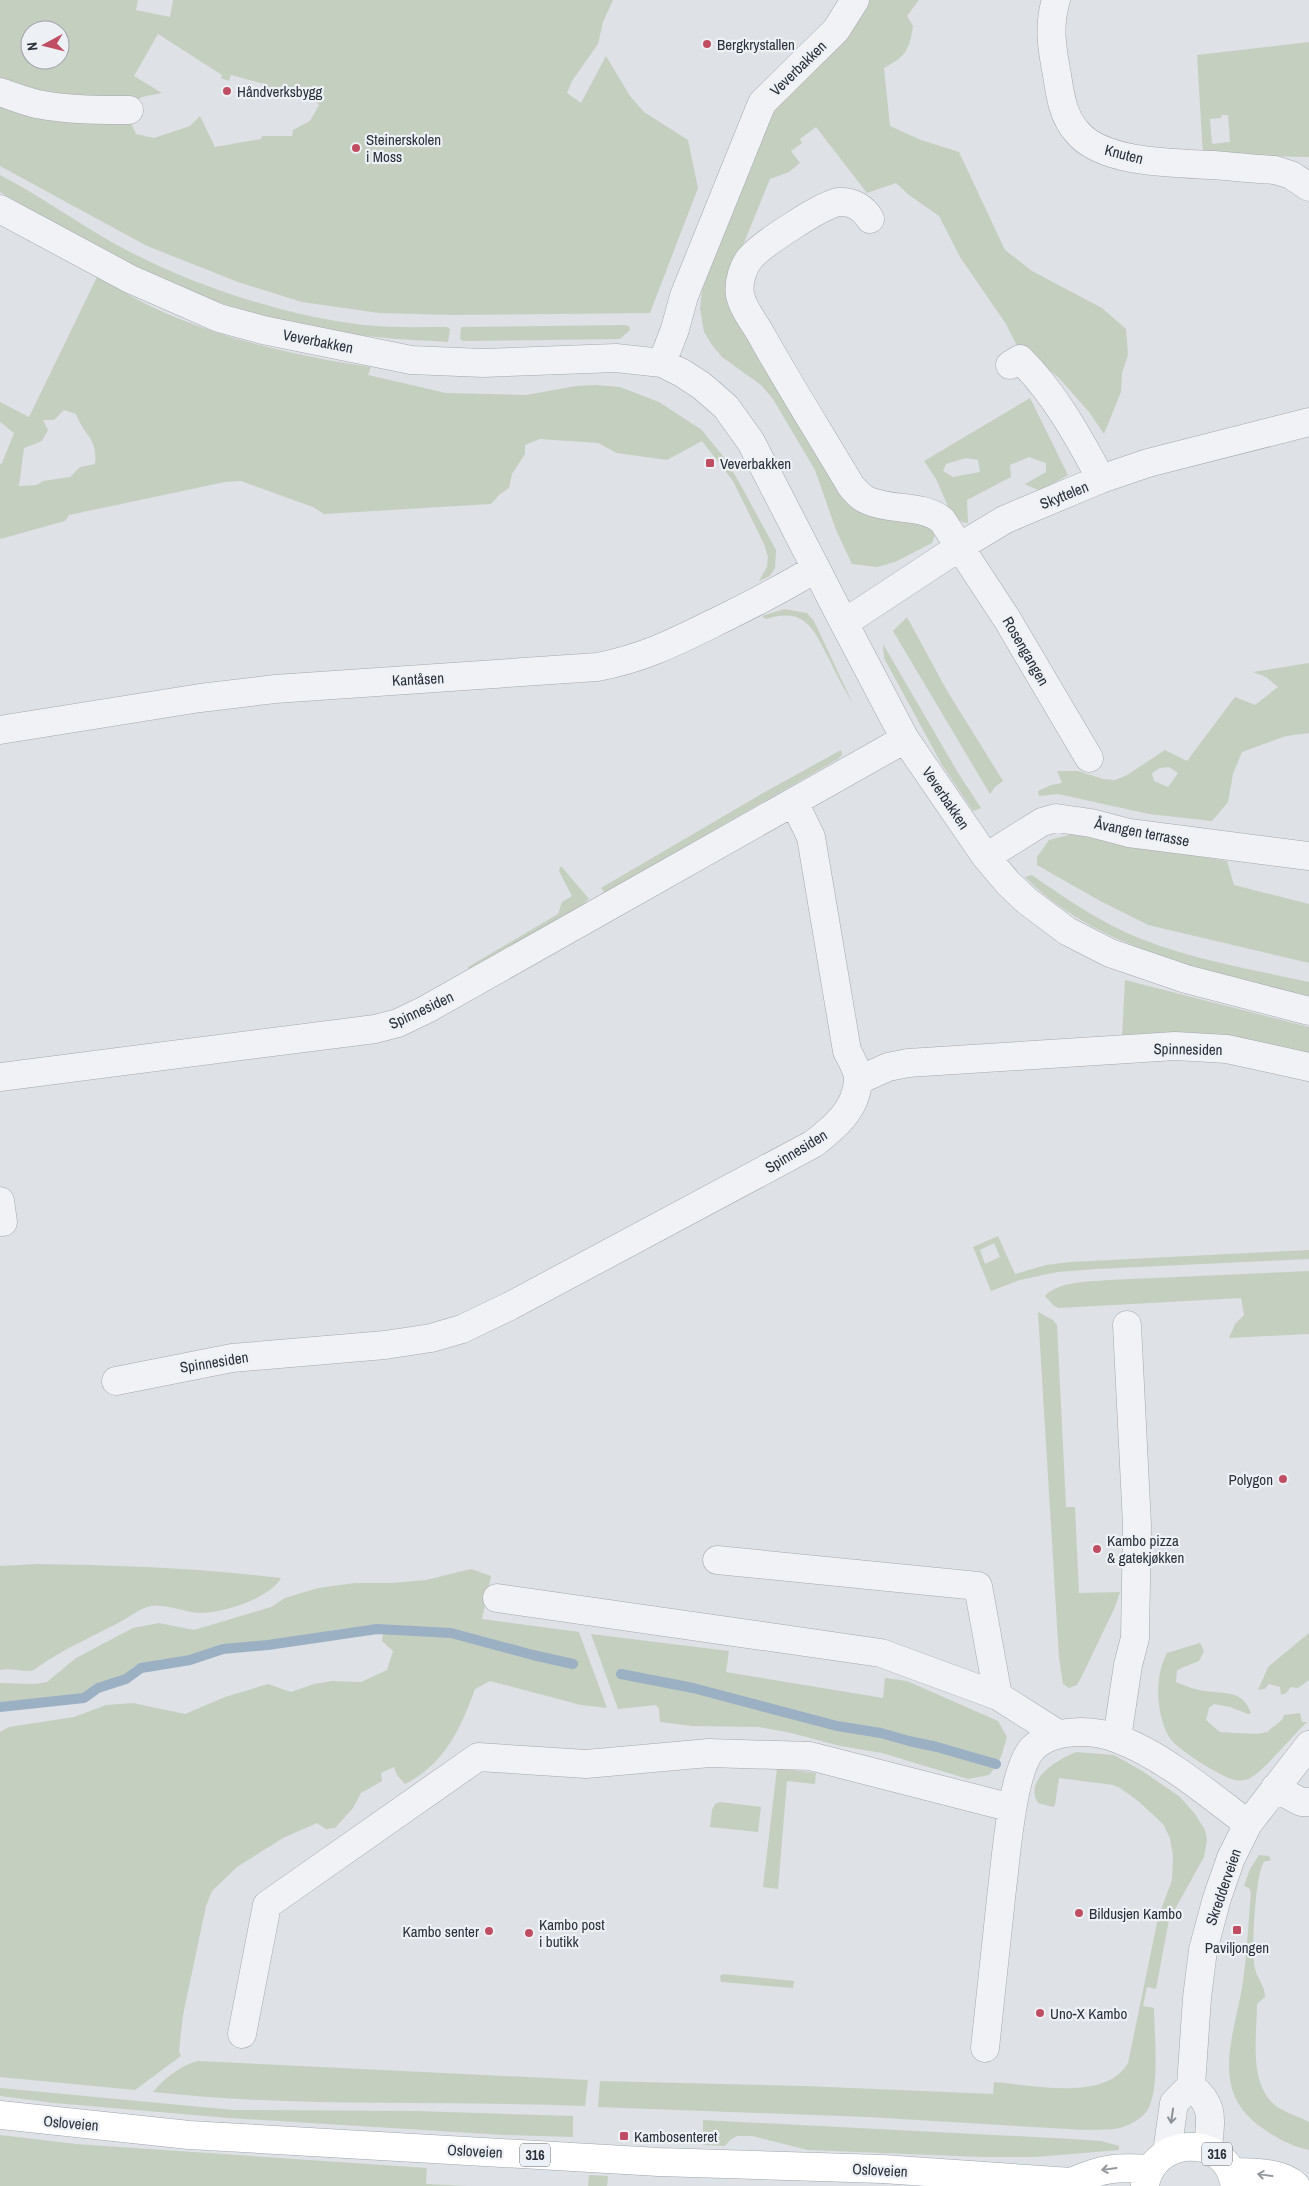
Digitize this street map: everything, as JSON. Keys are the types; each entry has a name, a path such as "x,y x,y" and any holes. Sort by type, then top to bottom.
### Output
{"main road":[{"name":"Osloveien","path":"0,2115 199,2135 659,2162 883,2169 1074,2184 1097,2171 1120,2167 1154,2169"},
{"name":"316","path":"1154,2169 1180,2147 1194,2146 1208,2149 1226,2162 1234,2179 1268,2174 1290,2180 1296,2186"}],"street":[{"name":"Veverbakken","path":"662,362 675,329 684,296 762,103 836,30 856,0"},
{"name":"Knuten","path":"1056,0 1051,19 1051,42 1066,115 1077,133 1098,148 1123,156 1155,162 1275,170 1291,175 1309,187"},
{"path":"0,92 36,104 66,108 130,110"},
{"name":"Rosengangen","path":"870,219 865,210 854,204 838,202 826,206 765,244 750,257 740,280 740,295 773,356 851,486 862,498 870,502 936,515 942,520 1007,618 1089,758"},
{"name":"Veverbakken","path":"0,208 130,279 219,318 263,330 411,360 483,363 616,358 662,362 702,386 726,407 751,442 905,738 986,857 1027,901 1061,926 1090,944 1110,953 1186,979 1309,1011"},
{"path":"1010,365 1020,359 1037,376 1073,426 1101,479"},
{"name":"Skyttelen","path":"844,624 961,546 1004,520 1101,479 1148,463 1309,422"},
{"name":"Kantåsen","path":"0,730 200,698 266,690 340,683 597,667 642,656 687,637 789,585 816,568"},
{"name":"Spinnesiden","path":"0,1077 375,1029 398,1023 427,1009 905,738"},
{"path":"794,802 811,837 847,1051 859,1080"},
{"name":"Åvangen terrasse","path":"986,857 1042,822 1056,818 1091,823 1129,833 1309,856"},
{"name":"Spinnesiden","path":"116,1381 232,1358 385,1346 431,1338 462,1329 510,1306 813,1144 838,1123 851,1107 859,1080 888,1067 908,1063 1175,1046 1227,1049 1309,1067"},
{"path":"1117,1738 1128,1666 1135,1638 1137,1526 1127,1325"},
{"path":"717,1560 978,1586 998,1696"},
{"path":"497,1598 881,1653 998,1696 1058,1734"},
{"path":"985,2048 1012,1808 1025,1760 1032,1749 1058,1734 1086,1732 1117,1738 1167,1765 1248,1824"},
{"name":"Skredderveien","path":"1191,2086 1196,1998 1203,1950 1231,1858 1248,1824 1309,1745"},
{"path":"242,2034 267,1905 478,1757 586,1764 708,1753 810,1756 1012,1808"},
{"path":"1275,1788 1301,1802 1309,1802"},
{"path":"1154,2169 1174,2103 1191,2086 1203,2096 1211,2115 1208,2149"}],"green space":[{"name":"Steinerskolen i Moss","path":"0,0 138,0 136,10 170,17 173,0 613,0 603,22 598,44 572,81 567,93 581,103 606,56 630,96 644,112 688,140 698,188 650,313 453,315 379,313 302,302 238,282 147,246 0,166 0,99 129,119 136,134 154,138 190,126 200,116 215,147 261,139 262,136 292,136 293,130 310,121 319,105 310,95 295,95 295,90 263,89 264,84 231,75 229,81 221,78 222,75 158,34 134,76 162,93 142,97 130,104 80,104 0,84"},
{"path":"863,0 919,0 907,16 913,26 908,47 902,56 884,68 890,126 921,140 959,152 1005,250 1032,271 1102,308 1126,329 1128,355 1122,373 1121,392 1104,434 1089,412 1059,378 1018,348 1006,324 960,257 939,216 909,195 896,183 867,193 816,127 800,139 802,143 791,151 800,163 789,172 770,179 732,272 883,515 933,527 935,535 932,543 895,562 877,567 852,564 836,530 815,470 773,399 761,385 722,357 712,345 704,332 700,309 702,290 746,177 774,112 787,93 833,53 852,25"},
{"path":"1309,42 1309,157 1203,155 1197,55","holes":["1228,115 1230,142 1212,144 1210,119"]},
{"path":"0,175 130,252 214,288 275,308 335,321 385,327 447,327 450,329 448,342 385,338 320,329 264,316 197,295 139,269 0,192"},
{"path":"97,277 138,300 197,326 254,344 371,367 368,375 446,393 526,395 576,386 595,385 620,387 659,402 702,430 726,460 776,550 775,568 770,576 759,581 767,567 768,557 764,544 733,481 702,441 667,460 617,453 598,443 540,439 525,445 525,454 512,474 509,488 491,504 324,514 313,507 241,481 225,482 69,515 65,521 0,539 0,464 14,433 0,422 0,402 29,417","holes":["64,410 76,414 94,448 95,464 80,467 70,477 43,481 37,485 19,486 24,448 42,441 48,430 43,420 54,420"]},
{"path":"629,326 630,330 620,339 463,341 460,339 461,327"},
{"path":"1030,398 1068,475 1040,491 1025,484 1046,472 1046,463 1029,457 1010,465 1011,477 967,500 968,523 962,522 951,513 936,479 924,461","holes":["966,458 978,460 980,472 953,477 943,471 946,464"]},
{"path":"784,609 807,613 814,621 853,704 818,638 806,623 799,618 790,616 766,619 762,616"},
{"path":"907,617 946,689 1003,781 990,794 893,631"},
{"path":"883,644 957,771 981,808 973,811 942,765 884,658"},
{"path":"1309,663 1309,733 1286,736 1242,752 1233,774 1228,802 1212,821 1149,814 1058,794 1039,796 1038,791 1051,785 1062,783 1057,771 1078,771 1103,779 1115,780 1127,775 1165,750 1187,761 1235,697 1255,705 1278,687 1266,677 1253,672","holes":["1169,767 1178,773 1168,787 1154,781 1152,773 1160,768"]},
{"path":"841,750 842,755 838,759 605,893 601,888 765,792"},
{"path":"1072,834 1227,861 1234,885 1309,904 1309,963 1148,925 1102,902 1037,865 1037,857 1049,840"},
{"path":"561,866 589,899 580,907 470,971 468,967 558,914 562,902 572,896 559,871"},
{"path":"1032,875 1090,914 1127,933 1148,942 1193,956 1309,982 1309,996 1196,967 1120,940 1085,922 1053,902 1025,877"},
{"path":"1125,980 1309,1027 1309,1056 1122,1037"},
{"path":"998,1236 1015,1274 1046,1265 1071,1262 1309,1250 1309,1259 1057,1272 1020,1280 991,1291 973,1247","holes":["994,1243 1000,1257 985,1264 980,1250"]},
{"path":"1309,1271 1309,1334 1229,1338 1235,1324 1244,1315 1241,1298 1059,1308 1054,1306 1045,1296 1058,1287 1083,1282"},
{"path":"1038,1312 1053,1320 1057,1325 1066,1507 1075,1507 1079,1593 1120,1592 1115,1607 1081,1678 1077,1685 1069,1688 1063,1684 1059,1658"},
{"path":"36,1564 158,1568 281,1578 267,1592 257,1598 221,1610 200,1613 163,1606 147,1607 66,1650 34,1670 0,1670 0,1566"},
{"path":"471,1569 491,1576 482,1619 579,1632 607,1708 581,1705 490,1681 475,1689 464,1718 449,1744 441,1756 419,1776 405,1784 397,1775 394,1767 381,1773 382,1781 361,1793 353,1808 335,1828 326,1829 317,1823 283,1838 237,1867 212,1891 206,1906 183,2015 179,2051 181,2056 135,2090 0,2077 0,1732 9,1727 74,1717 106,1705 133,1703 185,1714 225,1697 268,1684 291,1692 314,1684 332,1681 361,1682 387,1670 393,1651 382,1641 383,1633 378,1625 246,1644 222,1645 212,1651 195,1655 158,1660 133,1667 130,1673 118,1678 95,1684 81,1695 0,1702 0,1683 35,1684 47,1682 76,1658 133,1628 159,1623 194,1630 271,1607 285,1598 318,1588 355,1583 392,1583 426,1580"},
{"path":"1309,1633 1309,1680 1298,1688 1291,1687 1286,1693 1281,1695 1280,1687 1269,1684 1265,1689 1258,1690 1268,1667"},
{"path":"591,1634 729,1651 726,1672 883,1698 885,1678 907,1681 998,1721 1007,1737 1001,1757 989,1775 968,1779 882,1753 840,1746 759,1727 692,1726 660,1722 659,1709 656,1705 618,1709"},
{"path":"1200,1643 1204,1651 1199,1661 1177,1670 1176,1682 1198,1690 1226,1693 1238,1697 1248,1706 1251,1713 1248,1714 1230,1707 1214,1704 1209,1708 1206,1720 1220,1732 1257,1734 1267,1732 1282,1720 1284,1715 1300,1713 1302,1722 1307,1722 1262,1769 1247,1779 1237,1780 1228,1778 1199,1762 1173,1742 1161,1717 1158,1684 1167,1653"},
{"path":"1076,1752 1114,1755 1144,1772 1180,1797 1195,1814 1205,1830 1207,1840 1204,1857 1169,1920 1156,1989 1147,1987 1143,2006 1154,2008 1155,2077 1151,2103 1144,2115 1139,2119 1118,2128 1085,2130 867,2117 598,2107 600,2081 804,2086 993,2094 994,2082 1047,2088 1086,2087 1103,2083 1117,2075 1128,2063 1158,1918 1172,1880 1173,1856 1170,1838 1163,1824 1138,1801 1113,1785 1059,1778 1055,1805 1053,1807 1038,1803 1035,1786 1039,1778 1053,1765"},
{"path":"777,1768 816,1773 815,1784 787,1781 778,1889 763,1887"},
{"path":"720,1802 761,1807 758,1832 710,1827 712,1810 715,1804"},
{"path":"1259,1855 1269,1856 1271,1860 1264,1862 1261,1869 1256,1897 1254,1960 1255,1969 1265,1997 1257,2004 1256,2062 1258,2076 1270,2100 1284,2111 1309,2122 1309,2150 1284,2141 1261,2127 1245,2113 1235,2097 1230,2081 1231,2045 1244,1976 1251,1893 1249,1888 1244,1886 1250,1869"},
{"path":"723,1974 794,1981 793,1988 721,1982 720,1976"},
{"path":"198,2061 588,2080 585,2106 315,2102 207,2097 153,2092 173,2073"},
{"path":"0,2088 234,2110 416,2111 573,2116 573,2137 504,2135 229,2118 54,2103 0,2096"},
{"path":"703,2120 1101,2141 1119,2146 1119,2150 1035,2157 982,2157 808,2150 752,2136 737,2136 725,2146 703,2145"},
{"path":"0,2135 76,2144 427,2168 426,2184 468,2186 0,2186"},
{"path":"589,2175 608,2176 607,2186 588,2186"}],"waterway":[{"path":"0,1707 84,1698 98,1688 126,1679 141,1668 190,1660 223,1649 268,1645 377,1629 451,1633 573,1664"},
{"path":"621,1674 693,1688 837,1726 881,1733 996,1764"}],"place":[{"name":"Bergkrystallen","path":"707,44"},
{"name":"Håndverksbygg","path":"227,91"},
{"name":"Steinerskolen i Moss","path":"356,148"},
{"name":"Veverbakken","path":"710,463"},
{"name":"Polygon","path":"1283,1479"},
{"name":"Kambo pizza & gatekjøkken","path":"1097,1549"},
{"name":"Bildusjen Kambo","path":"1079,1913"},
{"name":"Paviljongen","path":"1237,1930"},
{"name":"Kambo senter","path":"489,1931"},
{"name":"Kambo post i butikk","path":"529,1933"},
{"name":"Uno-X Kambo","path":"1040,2013"},
{"name":"Kambosenteret","path":"624,2136"}]}
